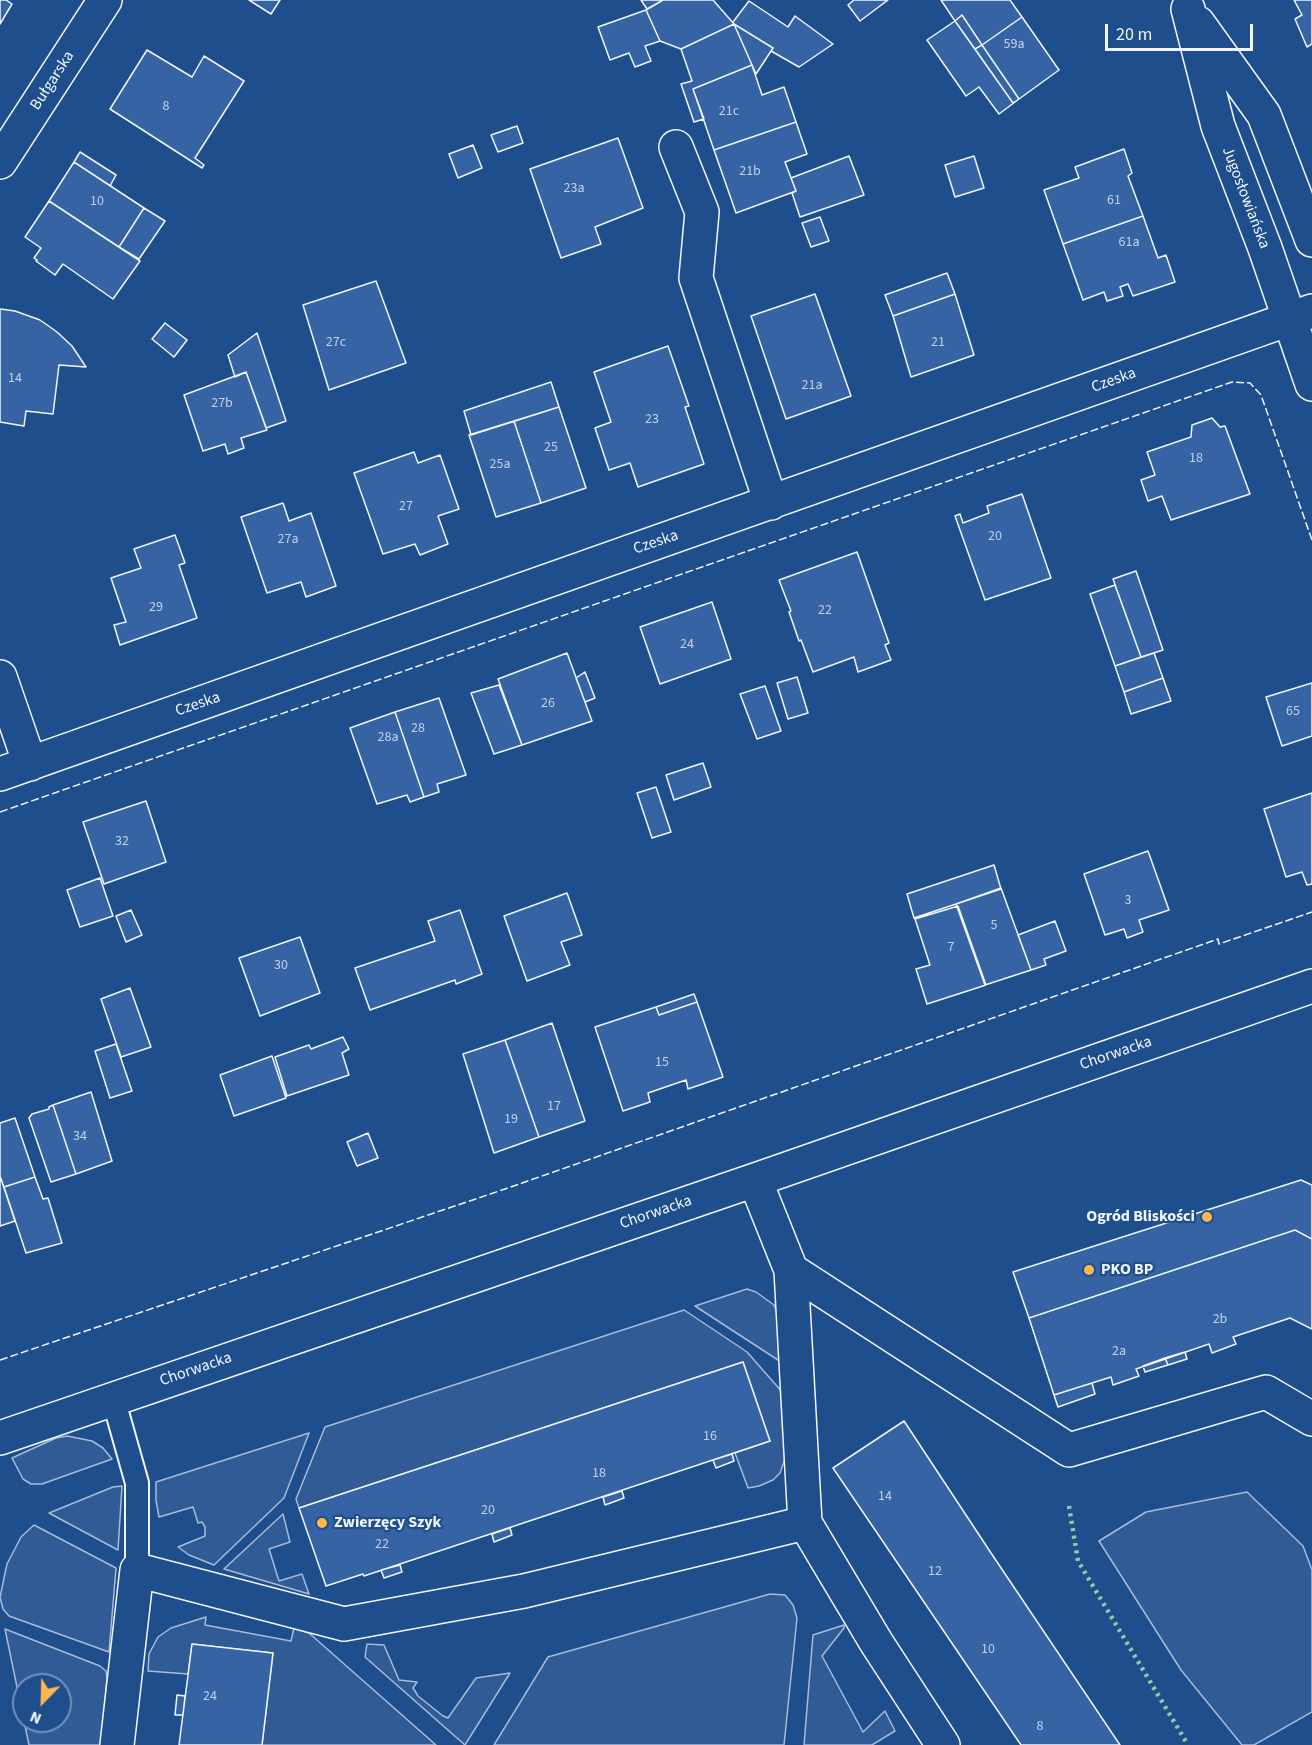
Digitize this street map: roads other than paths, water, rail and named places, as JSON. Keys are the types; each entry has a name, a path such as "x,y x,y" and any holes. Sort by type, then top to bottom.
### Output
{"street":[{"name":"Bułgarska","path":"0,162 105,0"},
{"name":"Jugosłowiańska","path":"1185,4 1264,115 1312,240"},
{"name":"Jugosłowiańska","path":"1185,4 1218,126 1265,248 1301,315 1312,384"},
{"path":"676,147 702,212 696,278 771,503"},
{"name":"Czeska","path":"15,769 1301,315"},
{"path":"0,677 15,769"},
{"name":"Chorwacka","path":"0,1438 755,1180 1312,986"},
{"path":"755,1180 791,1270 805,1523 876,1642 943,1745"},
{"path":"791,1270 1069,1450 1266,1392 1312,1419"},
{"path":"117,1745 137,1570 344,1624 524,1592 805,1523"}],"lane":[{"path":"113,1398 138,1483 137,1570"}],"place":[{"name":"Ogród Bliskości","path":"1207,1217"},
{"name":"PKO BP","path":"1089,1270"},
{"name":"Zwierzęcy Szyk","path":"322,1523"}]}
